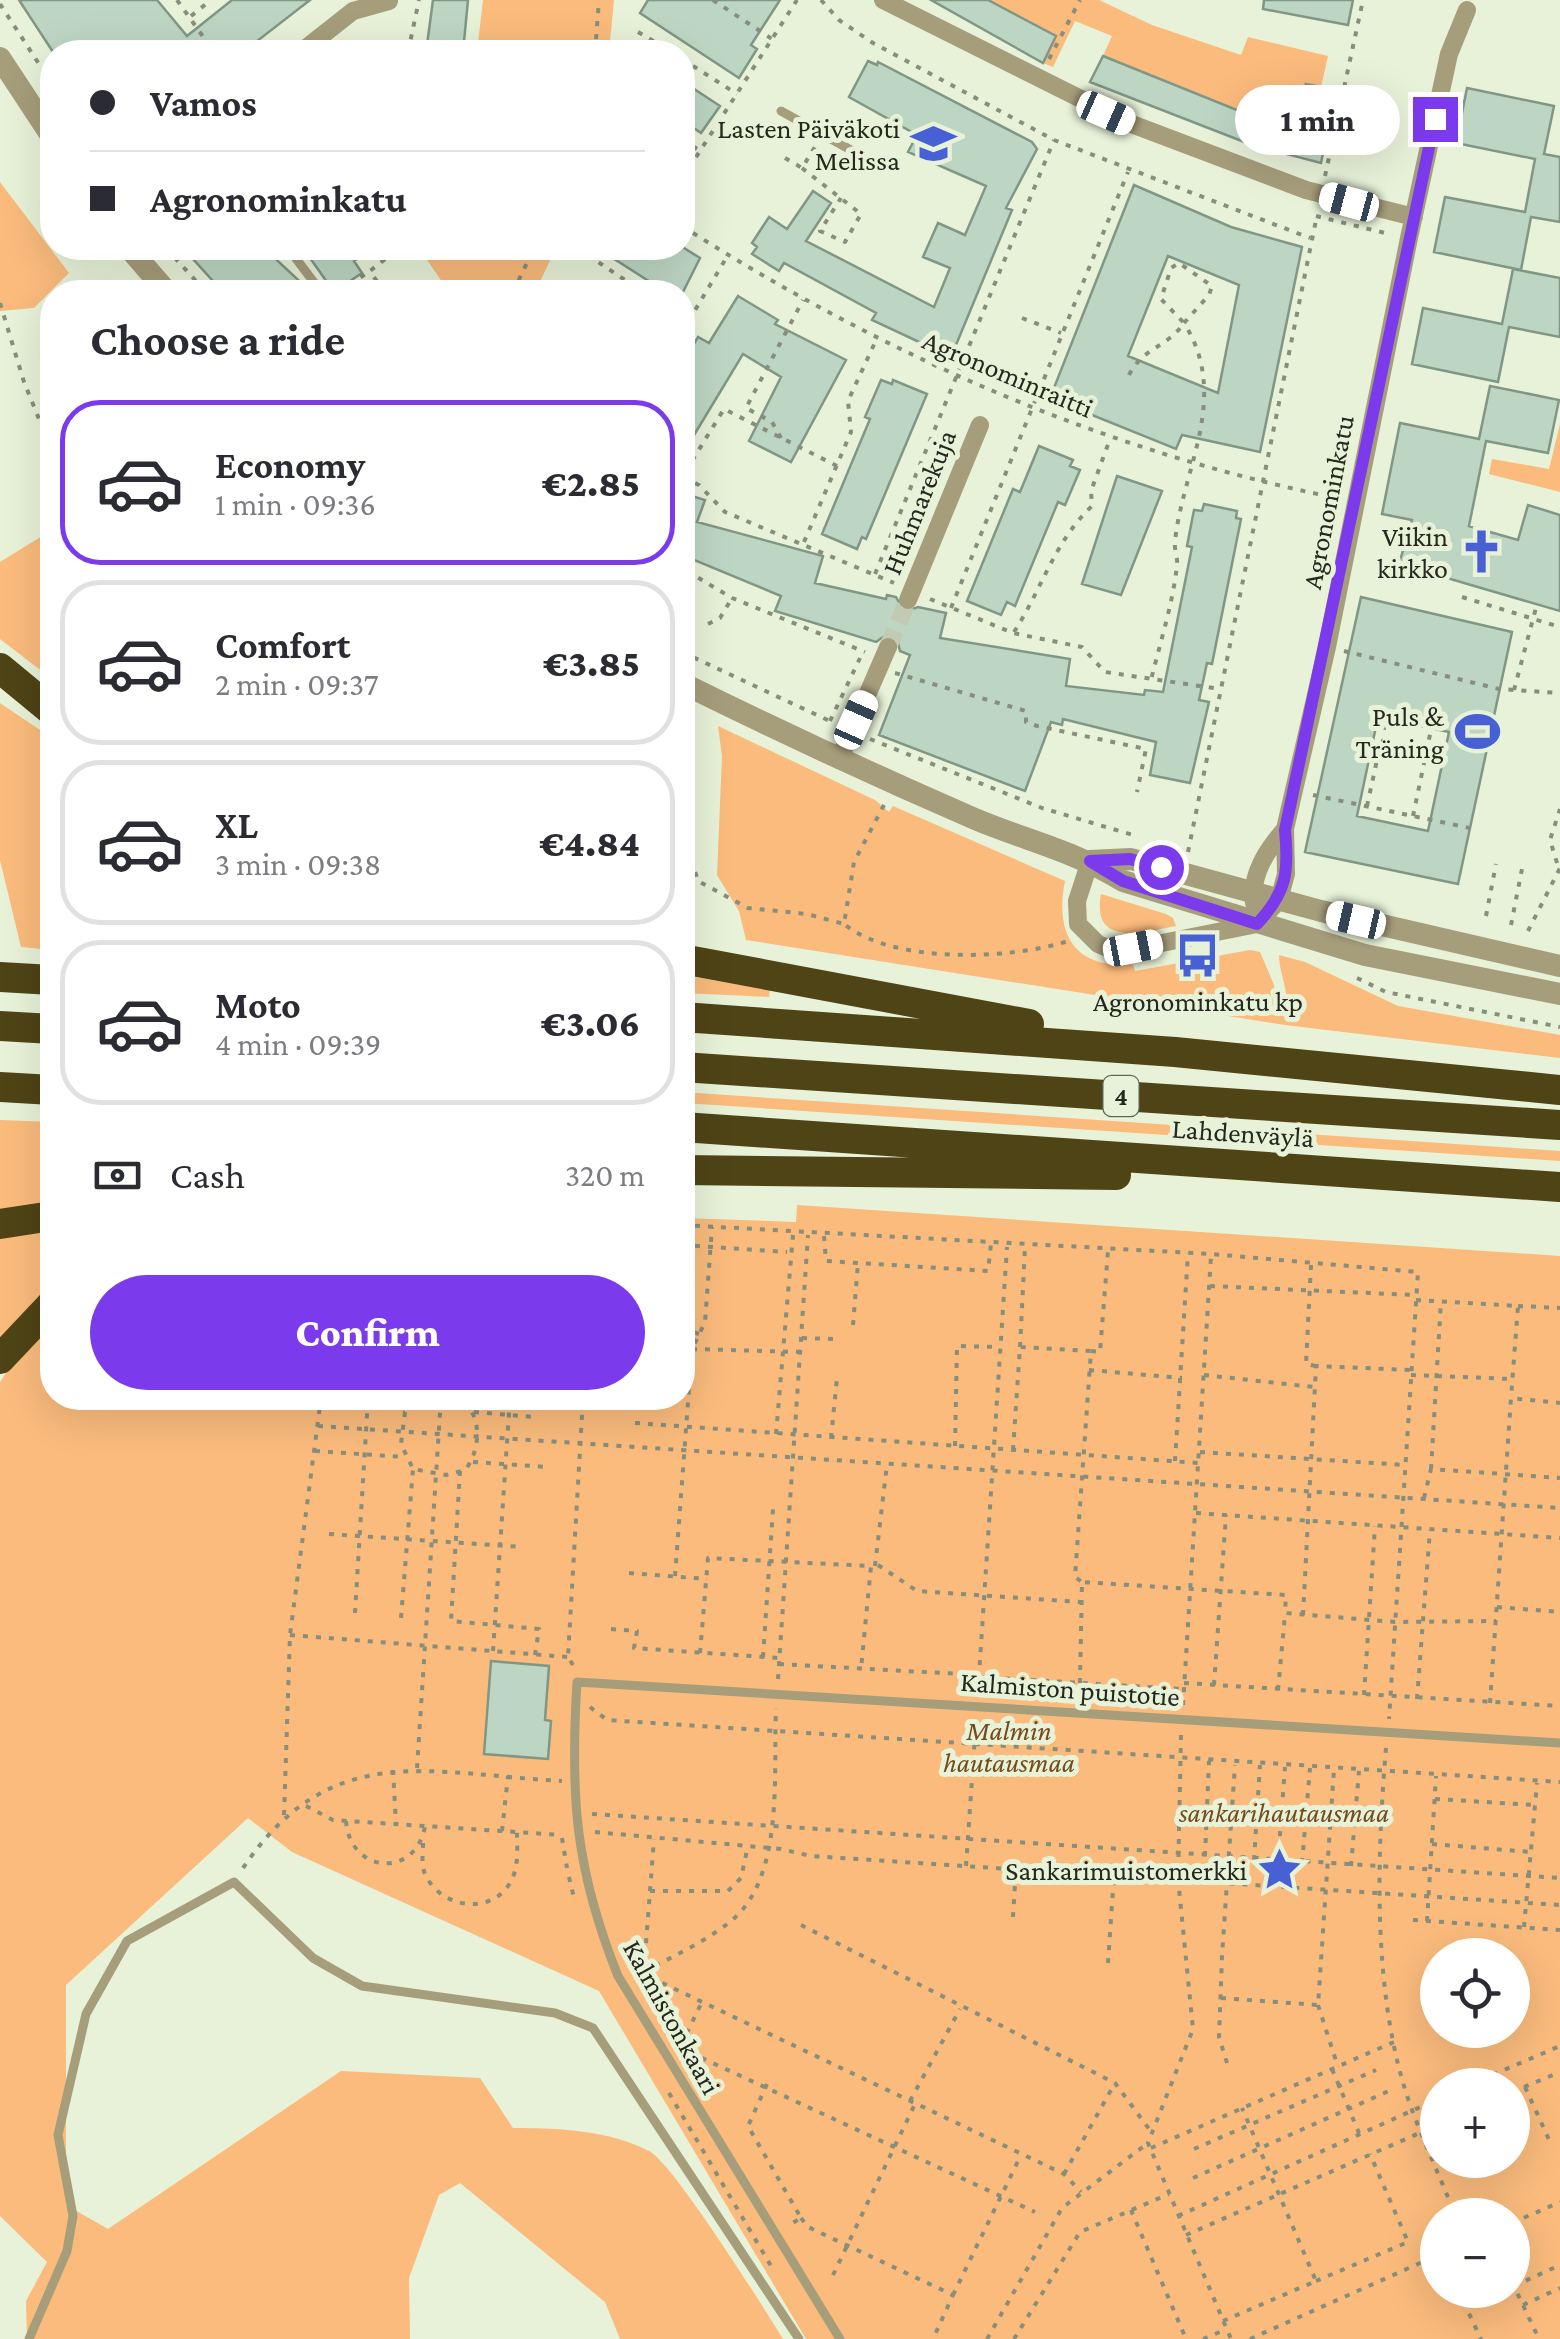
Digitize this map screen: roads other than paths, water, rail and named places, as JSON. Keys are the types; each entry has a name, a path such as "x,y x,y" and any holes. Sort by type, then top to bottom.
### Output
{"highway":[{"path":"0,668 40,701"},
{"path":"695,961 1174,1052"},
{"path":"0,977 40,979"},
{"path":"695,1018 1174,1052 1560,1090"},
{"path":"0,1026 40,1028"},
{"name":"Lahdenväylä","path":"695,1068 1560,1125"},
{"path":"0,1087 40,1089"},
{"name":"Lahdenväylä","path":"695,1128 1560,1188"},
{"path":"695,1170 1009,1176 1329,1172"},
{"path":"0,1224 40,1218"},
{"path":"0,1359 40,1317"}],"street":[{"path":"316,40 353,11 389,0"},
{"path":"883,0 1128,123 1306,190 1414,218"},
{"name":"Agronominkatu","path":"1279,900 1288,857 1285,830 1409,238 1449,54 1466,10"},
{"path":"0,58 40,119"},
{"path":"140,260 157,280"},
{"name":"Huhmarekuja","path":"910,595 980,425"},
{"path":"839,760 889,660"},
{"path":"695,689 839,760 1006,832 1090,861 1123,881 1365,956 1557,994"},
{"name":"Agronominkatu","path":"1257,924 1253,893 1267,851 1285,830"},
{"path":"1090,861 1130,859 1279,900 1560,963"},
{"path":"1090,861 1076,911 1078,924 1087,936 1117,952 1257,924 1279,900"}],"lane":[{"path":"781,111 882,168"},
{"path":"297,260 312,280"},
{"path":"1557,994 1560,963"},
{"name":"Kalmiston puistotie","path":"577,1682 1560,1743"},
{"name":"Kalmistonkaari","path":"577,1682 574,1813 596,1922 618,1976 664,2055 840,2339"},
{"path":"29,2339 67,2252 73,2216 58,2136 86,2014 127,1940 234,1882 314,1958 362,1986 555,2013 594,2028 799,2339"}],"tunnel":[{"path":"888,647 908,600"}],"place":[{"name":"Lasten Päiväkoti Melissa","path":"933,144"},
{"name":"Viikin kirkko","path":"1481,552"},
{"name":"Puls & Träning","path":"1477,732"},
{"name":"Agronominkatu kp","path":"1198,956"},
{"name":"Sankarimuistomerkki","path":"1280,1870"}],"park label":[{"name":"Malmin hautausmaa","path":"1009,1746"},
{"name":"sankarihautausmaa","path":"1284,1812"}]}
